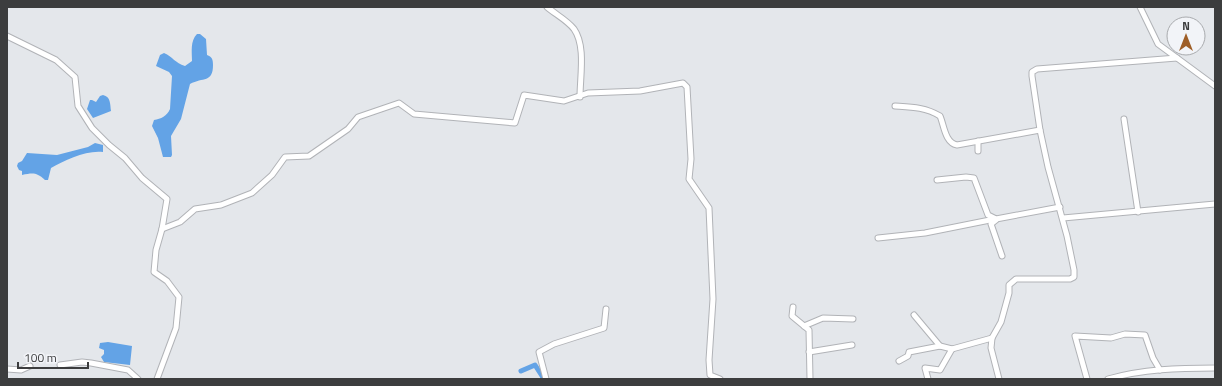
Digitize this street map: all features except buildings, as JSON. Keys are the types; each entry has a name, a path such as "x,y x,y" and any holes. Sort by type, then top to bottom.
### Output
{"street":[{"path":"547,7 574,28 581,44 580,97"},
{"path":"1140,7 1158,44 1215,86"},
{"path":"7,36 56,60 76,77 78,106 92,128 125,158 142,178 167,199 162,229 156,250 154,272 167,281 179,297 176,328 157,379"},
{"path":"998,379 991,348 992,338 1001,322 1009,285 1016,280 1070,279 1074,277 1074,270 1063,218 1048,167 1040,130 1032,72 1037,69 1177,58"},
{"path":"162,229 180,222 195,209 222,204 252,192 272,175 285,157 309,156 348,129 358,117 399,103 414,114 515,123 524,95 564,101 580,97 588,93 640,91 683,83 687,87 691,159 689,179 709,208 713,299 709,360 710,375 720,379"},
{"path":"895,106 920,108 940,116 948,140 952,144 957,145 1040,130"},
{"path":"1124,119 1138,212"},
{"path":"978,141 978,150"},
{"path":"937,180 966,177 974,178 988,215 996,219"},
{"path":"1063,218 1215,204"},
{"path":"878,238 931,232 1060,207"},
{"path":"996,219 991,224 1002,256"},
{"path":"793,307 792,316 809,330 810,379"},
{"path":"546,379 539,352 554,344 604,328 606,309"},
{"path":"914,315 940,346"},
{"path":"804,326 824,318 853,319"},
{"path":"1087,379 1075,336 1088,338 1111,338 1125,334 1145,334 1153,358 1160,370"},
{"path":"899,361 908,356 909,352 940,346 952,349 992,338"},
{"path":"809,352 852,345"},
{"path":"928,379 925,368 940,370 952,349"},
{"path":"60,365 82,362 91,363 128,370 138,379"},
{"path":"7,370 21,370 30,366"},
{"path":"1108,379 1129,373 1182,368 1215,368"}],"water":[{"path":"197,34 200,34 206,39 207,55 211,57 213,71 206,79 190,84 181,119 171,136 172,155 171,157 163,157 158,138 152,126 154,120 164,117 170,109 172,76 169,72 156,66 160,55 164,53 185,66 192,61 192,43"},
{"path":"103,95 109,99 111,111 93,118 87,109 90,100 96,102 100,96"},
{"path":"95,143 103,145 103,152 83,154 51,168 48,180 34,174 22,175 22,171 19,170 17,166 27,153 57,155 88,147"},
{"path":"108,342 132,346 130,365 104,362 101,357 104,354 104,350 99,348 100,343"}],"waterway":[{"path":"521,371 535,365 544,379"}]}
